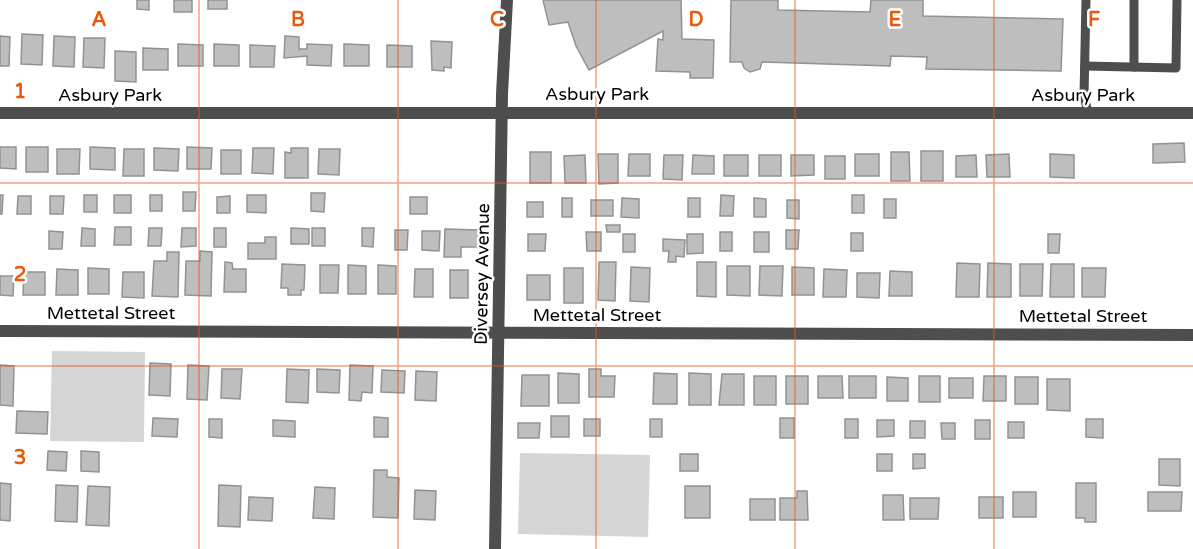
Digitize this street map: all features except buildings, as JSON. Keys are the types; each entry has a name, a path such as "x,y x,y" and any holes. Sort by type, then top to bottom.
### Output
{"street":[{"name":"Diversey Avenue","path":"495,549 502,112 507,0"},
{"name":"Asbury Park","path":"0,113 1193,113"},
{"name":"Mettetal Street","path":"0,331 1193,334"}],"lane":[{"path":"1086,0 1084,96 1088,113"},
{"path":"1134,0 1134,67"},
{"path":"1085,66 1176,68 1177,0"}],"shaded area":[{"path":"52,351 145,352 144,442 50,441"},
{"path":"520,453 650,455 648,537 518,534"}]}
